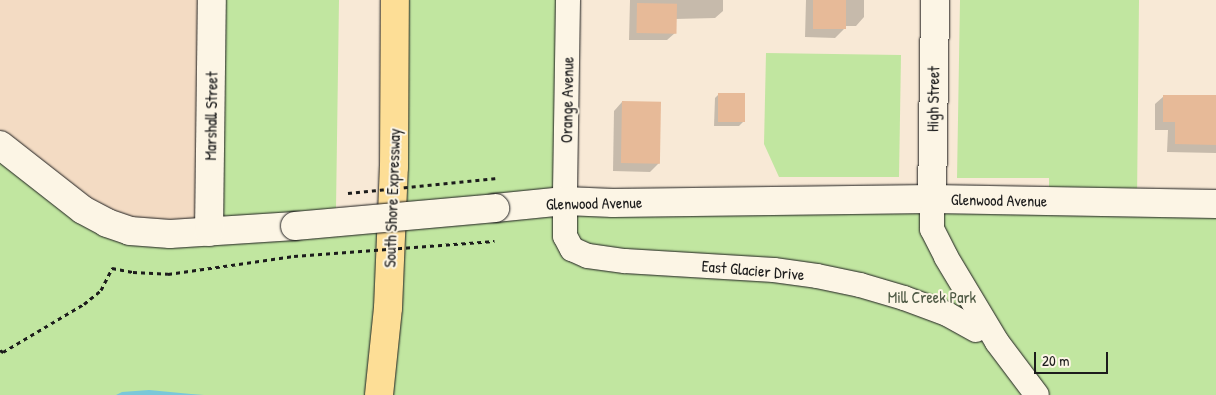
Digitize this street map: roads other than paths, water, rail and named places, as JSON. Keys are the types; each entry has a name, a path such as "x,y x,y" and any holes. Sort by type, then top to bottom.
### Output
{"highway":[{"name":"South Shore Expressway","path":"379,395 388,308 394,167 395,0"}],"main road":[{"name":"Marshall Street","path":"209,232 212,0"},
{"name":"High Street","path":"932,199 935,0"},
{"name":"Glenwood Avenue","path":"0,145 59,192 107,223 130,231 170,234 295,226 565,201 932,199 1216,204"}],"street":[{"name":"Orange Avenue","path":"565,201 568,0"},
{"path":"932,199 932,229 954,272 997,342 1038,395"},
{"name":"East Glacier Drive","path":"565,201 566,236 572,249 588,256 625,261 774,270 817,276 860,285 904,298 947,314 976,330"}],"water":[{"path":"149,390 204,395 116,395 122,392"}],"park label":[{"name":"Mill Creek Park","path":"932,297"}]}
